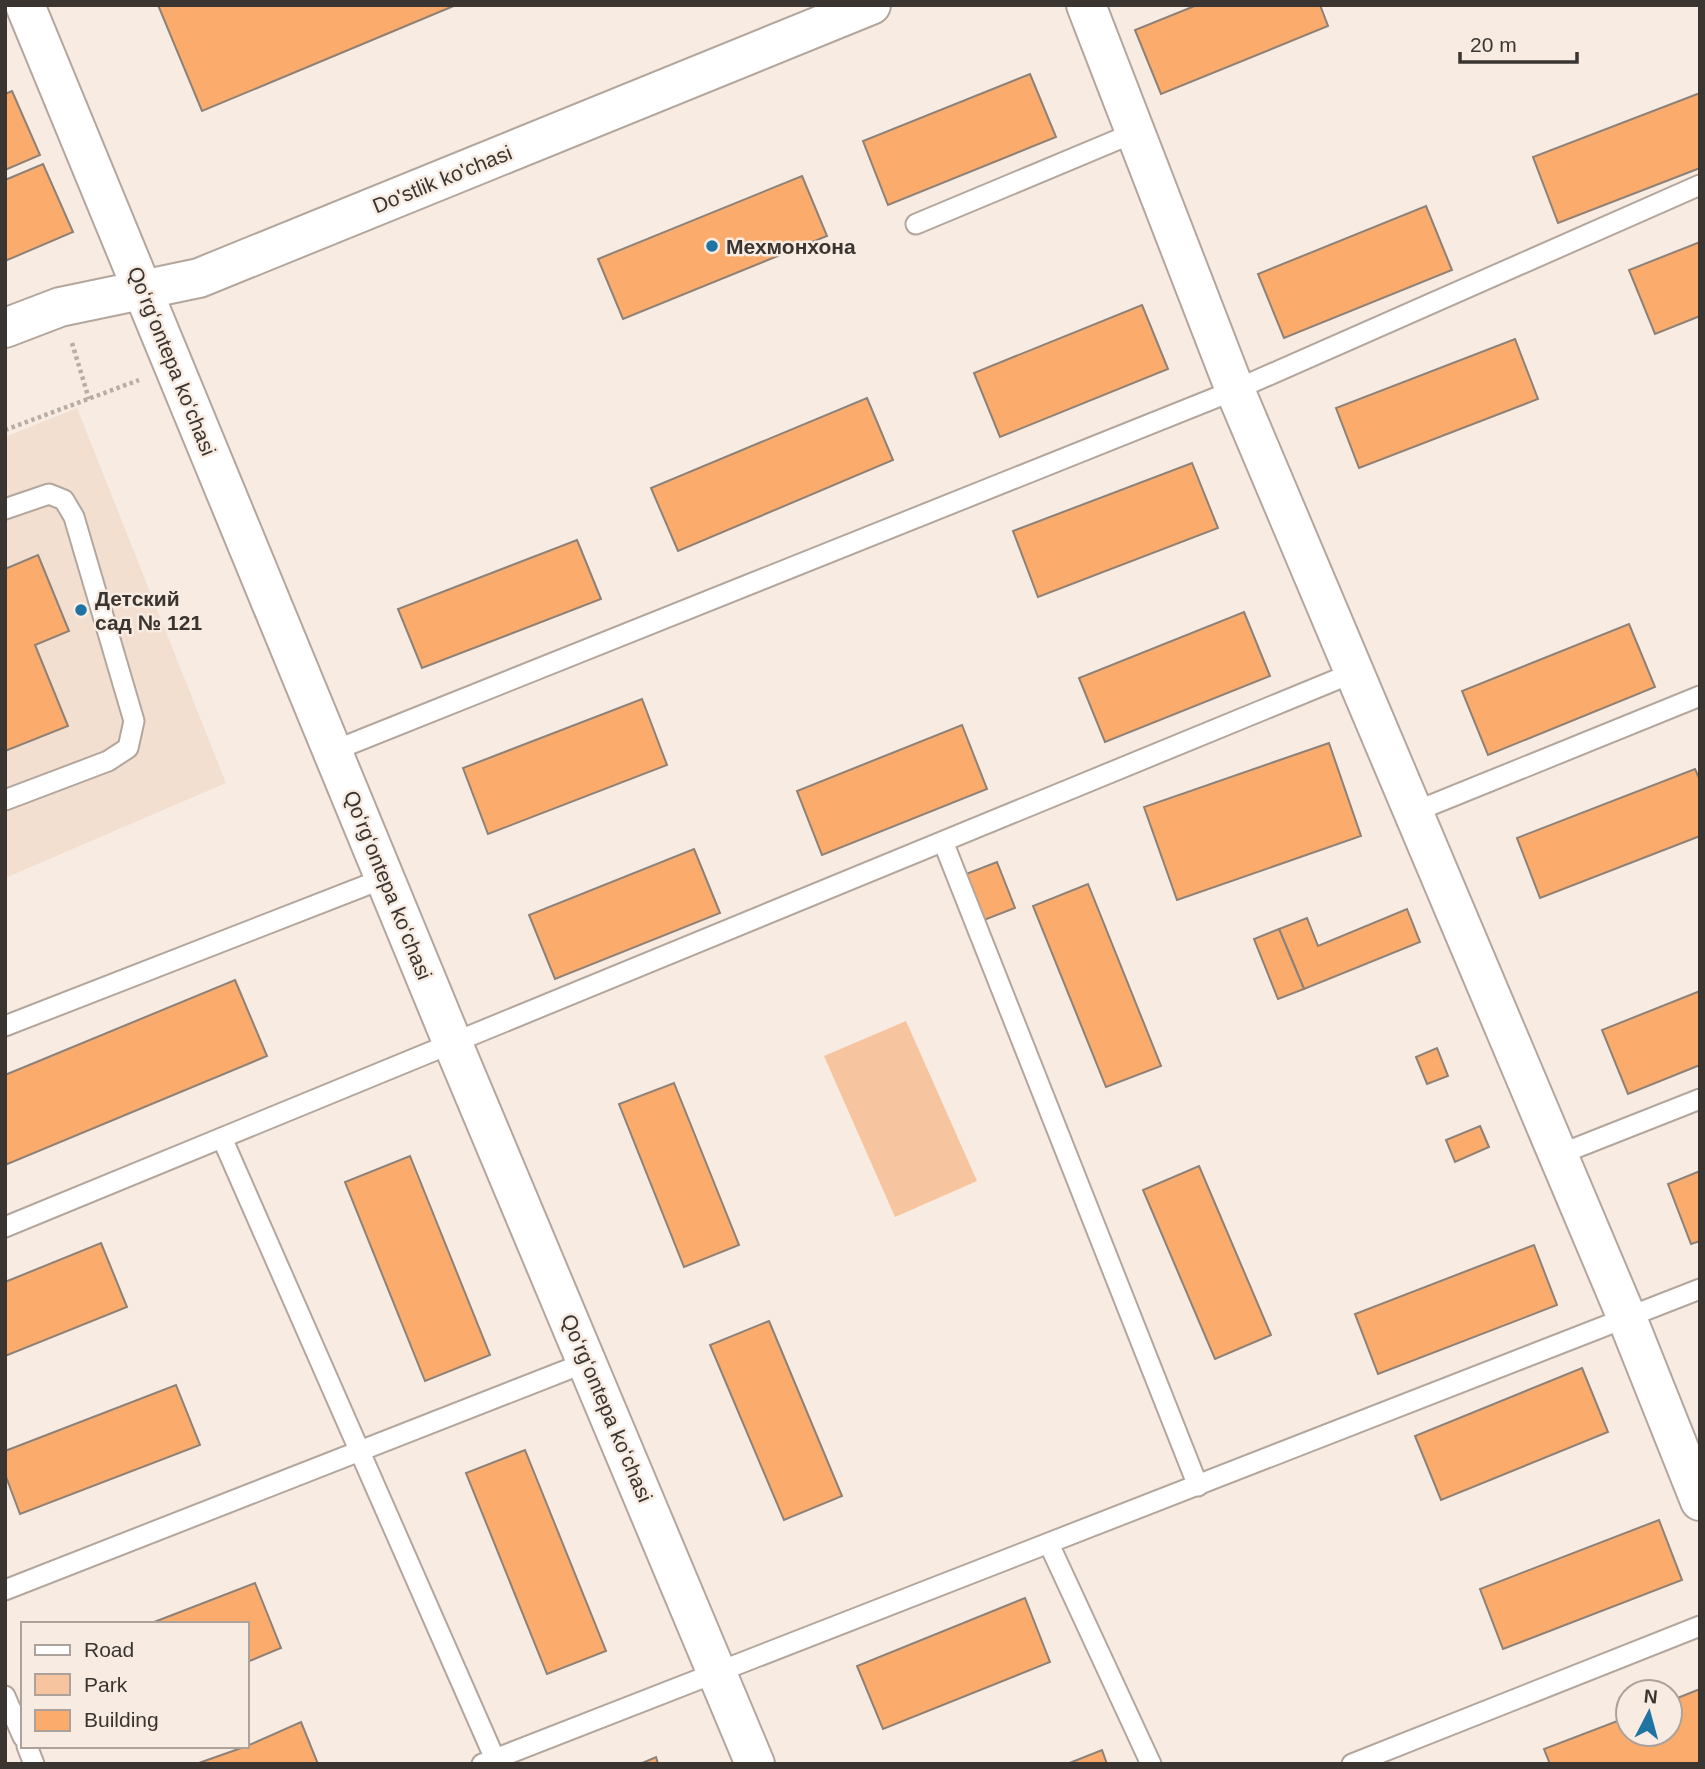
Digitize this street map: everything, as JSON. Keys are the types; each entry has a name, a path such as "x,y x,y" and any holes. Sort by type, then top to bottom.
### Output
{"street":[{"name":"Qoʻrgʻontepa koʻchasi","path":"25,5 453,1044 755,1764"},
{"name":"Do'stlik ko'chasi","path":"5,328 60,307 199,278 871,5"},
{"path":"1086,5 1235,390 1627,1318 1700,1501"}],"lane":[{"path":"916,224 1136,132"},
{"path":"333,751 1235,390 1700,185"},
{"path":"5,509 49,494 64,500 75,517 134,721 128,748 108,761 5,800"},
{"path":"5,1227 944,844 1355,672"},
{"path":"1414,812 1700,696"},
{"path":"944,844 1198,1486"},
{"path":"5,1026 385,878"},
{"path":"1558,1155 1700,1099"},
{"path":"222,1138 360,1450 488,1761 1700,1289"},
{"path":"5,1590 587,1362"},
{"path":"1049,1544 1151,1764"},
{"path":"1352,1764 1700,1626"},
{"path":"5,1696 21,1732"}],"path":[{"path":"60,307 89,399"},
{"path":"5,430 174,367"}],"shaded area":[{"name":"Детский сад № 121","path":"77,408 226,783 5,878 5,437"}],"green space":[{"path":"906,1021 977,1181 895,1217 824,1056"}],"building":[{"path":"158,5 456,5 202,111"},
{"path":"1197,5 1320,5 1328,26 1161,94 1135,30"},
{"path":"1030,74 1056,137 888,205 863,141"},
{"path":"12,91 40,155 5,170 5,94"},
{"path":"1700,93 1700,168 1558,223 1533,157"},
{"path":"43,164 73,232 5,261 5,180"},
{"path":"802,176 827,236 623,319 598,259"},
{"path":"1426,206 1452,270 1284,338 1258,274"},
{"path":"1700,242 1700,316 1655,334 1629,270"},
{"path":"1142,305 1168,369 1000,437 974,373"},
{"path":"1515,339 1538,399 1359,468 1336,408"},
{"path":"867,398 893,460 678,551 651,488"},
{"path":"1192,463 1218,528 1038,597 1013,531"},
{"path":"577,540 601,599 422,668 398,609"},
{"path":"38,555 69,631 35,645 68,726 5,751 5,569"},
{"path":"1244,612 1270,676 1105,742 1079,678"},
{"path":"1629,624 1655,687 1488,755 1462,691"},
{"path":"642,699 667,765 488,834 463,768"},
{"path":"962,725 987,789 822,855 797,791"},
{"path":"1329,743 1361,836 1177,900 1144,807"},
{"path":"1695,769 1700,780 1700,836 1540,898 1517,838"},
{"path":"694,849 720,913 555,979 529,915"},
{"path":"997,862 1015,908 984,920 966,874"},
{"path":"1088,884 1161,1066 1106,1087 1033,906"},
{"path":"1407,909 1420,942 1304,989 1279,929 1307,918 1318,946"},
{"path":"1279,929 1304,989 1278,999 1254,939"},
{"path":"235,980 267,1056 5,1165 5,1075"},
{"path":"1700,991 1700,1065 1628,1094 1602,1030"},
{"path":"1437,1048 1448,1076 1427,1084 1416,1057"},
{"path":"674,1083 739,1245 684,1267 619,1104"},
{"path":"1480,1126 1489,1147 1455,1162 1446,1140"},
{"path":"410,1156 490,1355 425,1381 345,1182"},
{"path":"1199,1166 1271,1335 1215,1359 1143,1190"},
{"path":"1700,1171 1700,1241 1691,1244 1668,1184"},
{"path":"101,1243 127,1307 5,1356 5,1282"},
{"path":"1534,1245 1557,1305 1378,1374 1355,1314"},
{"path":"769,1321 842,1496 784,1520 710,1345"},
{"path":"1582,1368 1608,1432 1441,1500 1415,1436"},
{"path":"176,1385 200,1445 20,1514 5,1474 5,1451"},
{"path":"525,1450 606,1651 547,1674 466,1473"},
{"path":"1659,1520 1682,1580 1503,1649 1480,1589"},
{"path":"255,1583 281,1648 248,1662 248,1622 154,1622"},
{"path":"1025,1598 1050,1662 883,1729 857,1666"},
{"path":"1700,1689 1700,1764 1550,1764 1544,1749 1614,1722 1614,1748 1684,1748 1684,1695"},
{"path":"301,1722 318,1764 196,1764 248,1748 248,1746"},
{"path":"1102,1750 1107,1764 1067,1764"},
{"path":"656,1757 658,1764 640,1764"}],"place":[{"name":"Мехмонхона","path":"712,246"},
{"name":"Детский сад № 121","path":"81,610"}]}
